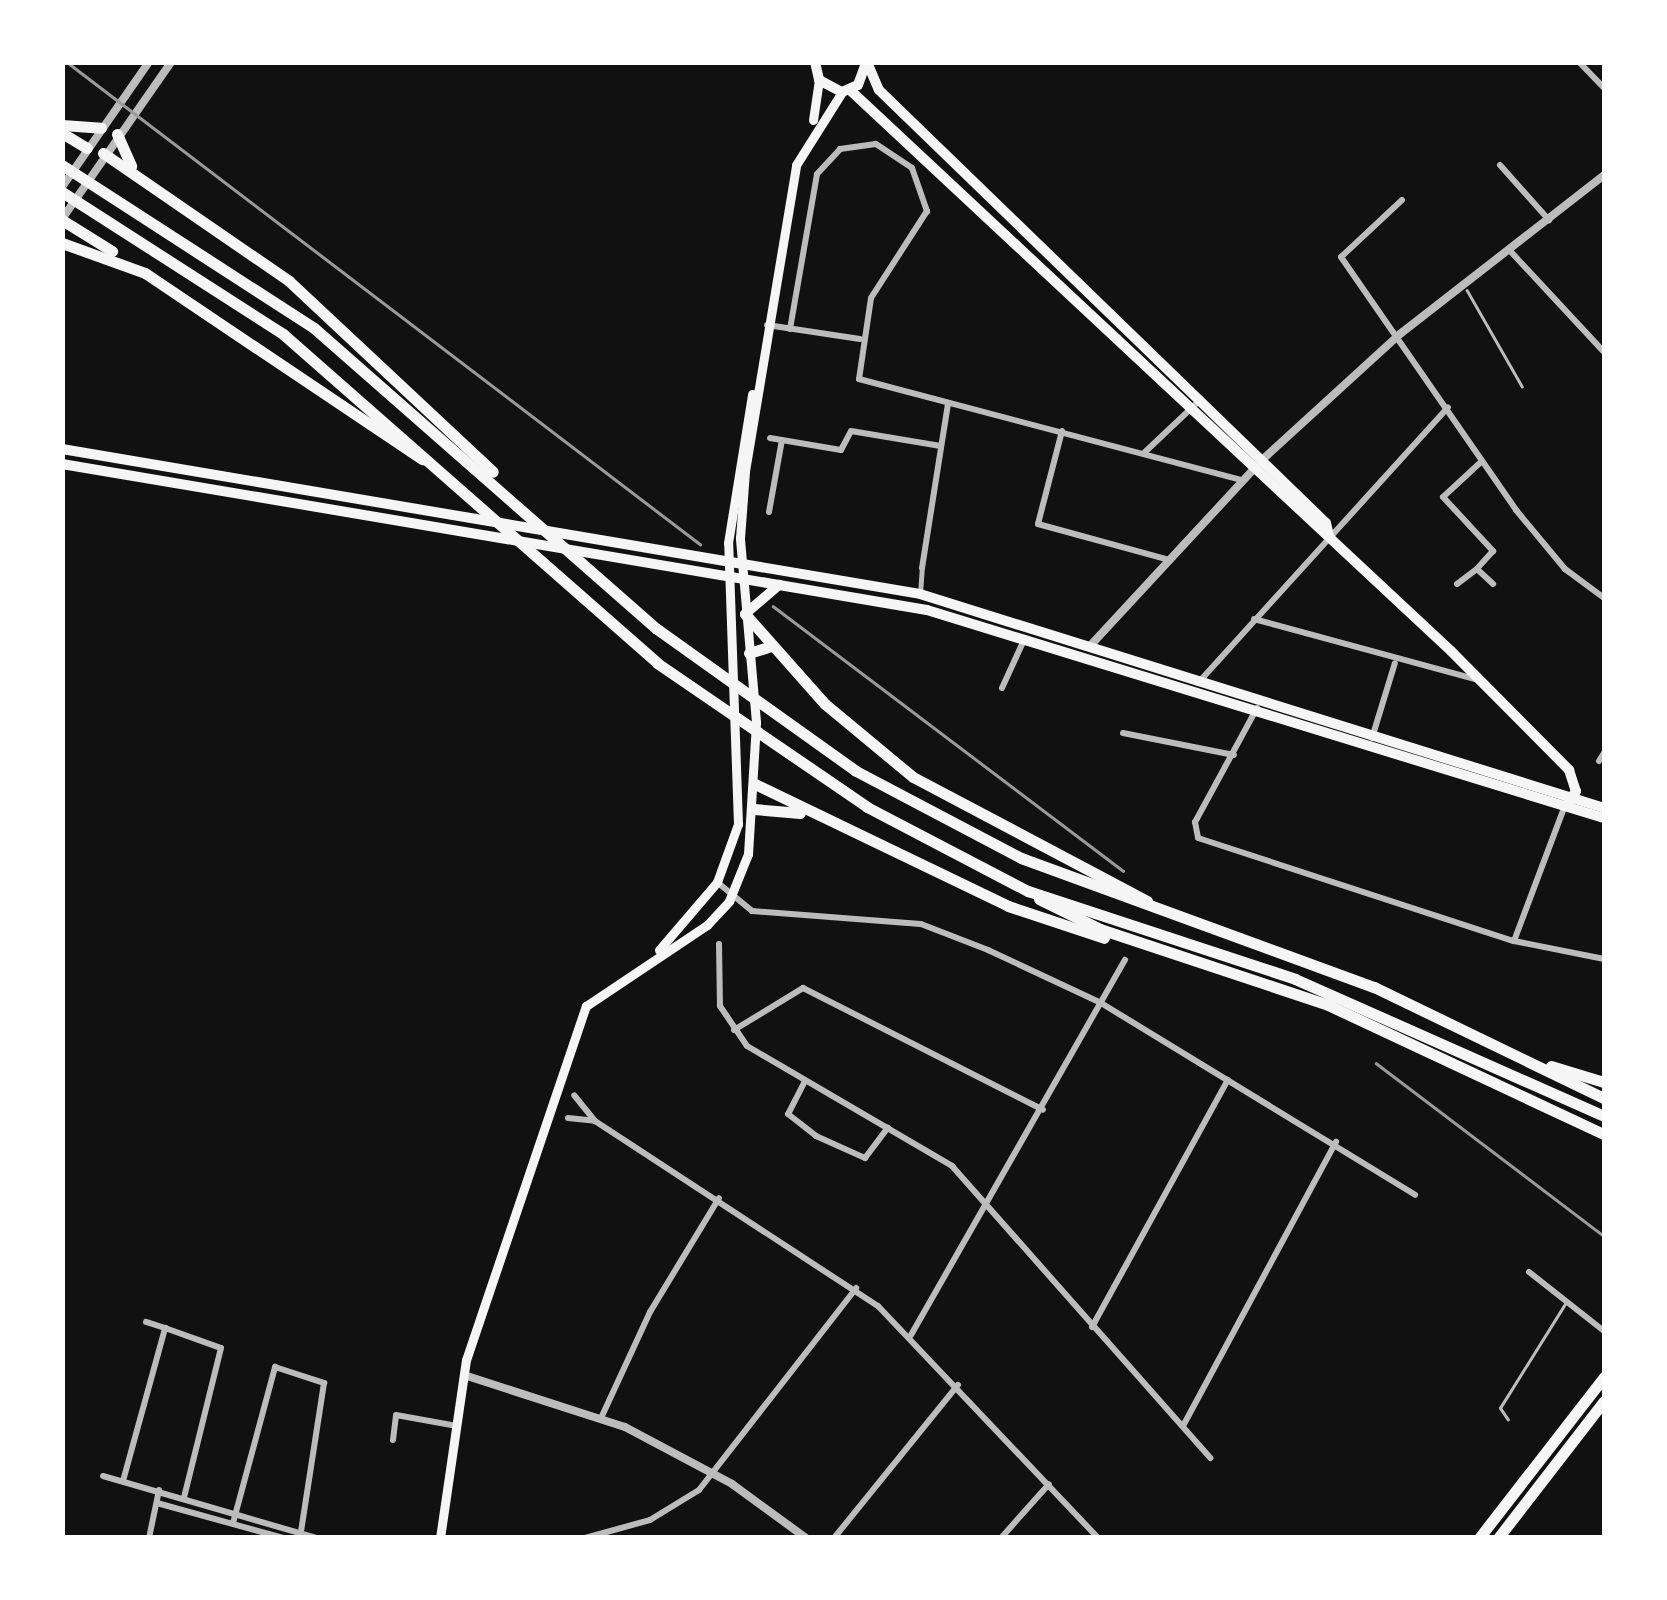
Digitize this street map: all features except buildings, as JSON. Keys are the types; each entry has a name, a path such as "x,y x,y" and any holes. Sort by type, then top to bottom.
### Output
{"highway":[{"path":"62,129 100,128"},
{"path":"62,129 83,154"},
{"path":"121,129 127,162 152,185"},
{"path":"103,153 302,293 603,582"},
{"path":"62,164 227,264 350,355 603,582 765,712 888,790 1064,877 1361,982 1604,1098"},
{"path":"62,189 283,334 466,491 621,632 764,742 1028,891 1176,956"},
{"path":"64,217 466,491"},
{"path":"62,243 145,273"},
{"path":"745,614 769,647 913,778 1073,868 1218,932"},
{"path":"749,653 769,647"},
{"path":"755,779 818,818 1008,906 1176,956 1356,1017 1604,1134"},
{"path":"754,809 818,818"},
{"path":"1028,891 1324,990 1604,1116"},
{"path":"1523,1058 1604,1082"},
{"path":"1479,1538 1604,1377"},
{"path":"1498,1538 1604,1401"},
{"path":"1552,1467 1604,1413"}],"main road":[{"path":"812,128 866,62 890,101 1201,399 1262,460 1328,536 1570,770 1568,804"},
{"path":"654,956 717,882 738,824 740,771 728,560 736,453 812,128 819,80 815,63"},
{"path":"819,80 846,91 1189,410 1246,476 1328,536"},
{"path":"440,1538 464,1375 586,1006 729,902 754,809 752,677 742,562 756,380"},
{"path":"62,448 920,594 1090,647 1196,687"},
{"path":"62,464 780,584 1025,639 1196,687 1568,804 1604,808"},
{"path":"745,614 780,584"},
{"path":"734,665 749,653"},
{"path":"1257,707 1372,738 1604,818"},
{"path":"740,771 755,779"}],"street":[{"path":"62,189 100,128 149,62"},
{"path":"64,217 103,153 171,62"},
{"path":"1579,62 1604,88"},
{"path":"790,329 816,174 840,149 876,144 912,168 927,211 871,298 860,339 859,379 1246,476"},
{"path":"83,154 103,153"},
{"path":"1500,165 1550,221"},
{"path":"1090,647 1262,460 1400,334 1467,290 1604,174"},
{"path":"1402,200 1340,257 1400,334 1482,462 1566,569 1604,598"},
{"path":"1512,253 1604,352"},
{"path":"766,325 860,339"},
{"path":"1144,453 1201,399"},
{"path":"920,594 948,404"},
{"path":"1196,687 1448,407"},
{"path":"770,438 841,450 850,431 941,446"},
{"path":"1062,432 1041,527 1166,560"},
{"path":"769,512 782,440"},
{"path":"1457,584 1492,552 1443,497 1482,462"},
{"path":"911,548 924,550"},
{"path":"1477,569 1493,584"},
{"path":"1254,620 1396,664 1478,680"},
{"path":"1002,688 1025,639"},
{"path":"1372,738 1396,664"},
{"path":"1257,707 1192,832 1514,941 1604,960"},
{"path":"1123,732 1234,754"},
{"path":"1514,941 1568,804"},
{"path":"717,882 729,902 752,911 921,924 1101,1003 1336,1142 1415,1195"},
{"path":"719,944 720,1006 734,1030 805,1080 952,1166 992,1206 1092,1327 1210,1458"},
{"path":"912,1335 992,1206 1125,960"},
{"path":"734,1030 803,988 1043,1110"},
{"path":"805,1080 788,1114 816,1136 865,1158 888,1128"},
{"path":"1092,1327 1228,1080"},
{"path":"574,1095 595,1120 856,1288 912,1335 1098,1538"},
{"path":"568,1118 595,1120"},
{"path":"1183,1426 1336,1142"},
{"path":"602,1416 650,1312 719,1198"},
{"path":"1529,1272 1604,1331"},
{"path":"585,1538 668,1511 715,1474 856,1288"},
{"path":"146,1322 220,1348 184,1497"},
{"path":"124,1480 164,1328"},
{"path":"234,1523 276,1368 324,1383 300,1535"},
{"path":"464,1375 602,1416 715,1474 806,1538"},
{"path":"834,1538 958,1384"},
{"path":"392,1440 396,1415 457,1426"},
{"path":"103,1476 317,1538"},
{"path":"1001,1538 1049,1484"},
{"path":"149,1538 159,1490"},
{"path":"157,1503 283,1538"}],"lane":[{"path":"1467,290 1522,386"},
{"path":"1508,1420 1500,1408 1566,1303"}],"railway":[{"path":"67,62 700,544"},
{"path":"773,606 1123,871"},
{"path":"1376,1063 1604,1236"}]}
